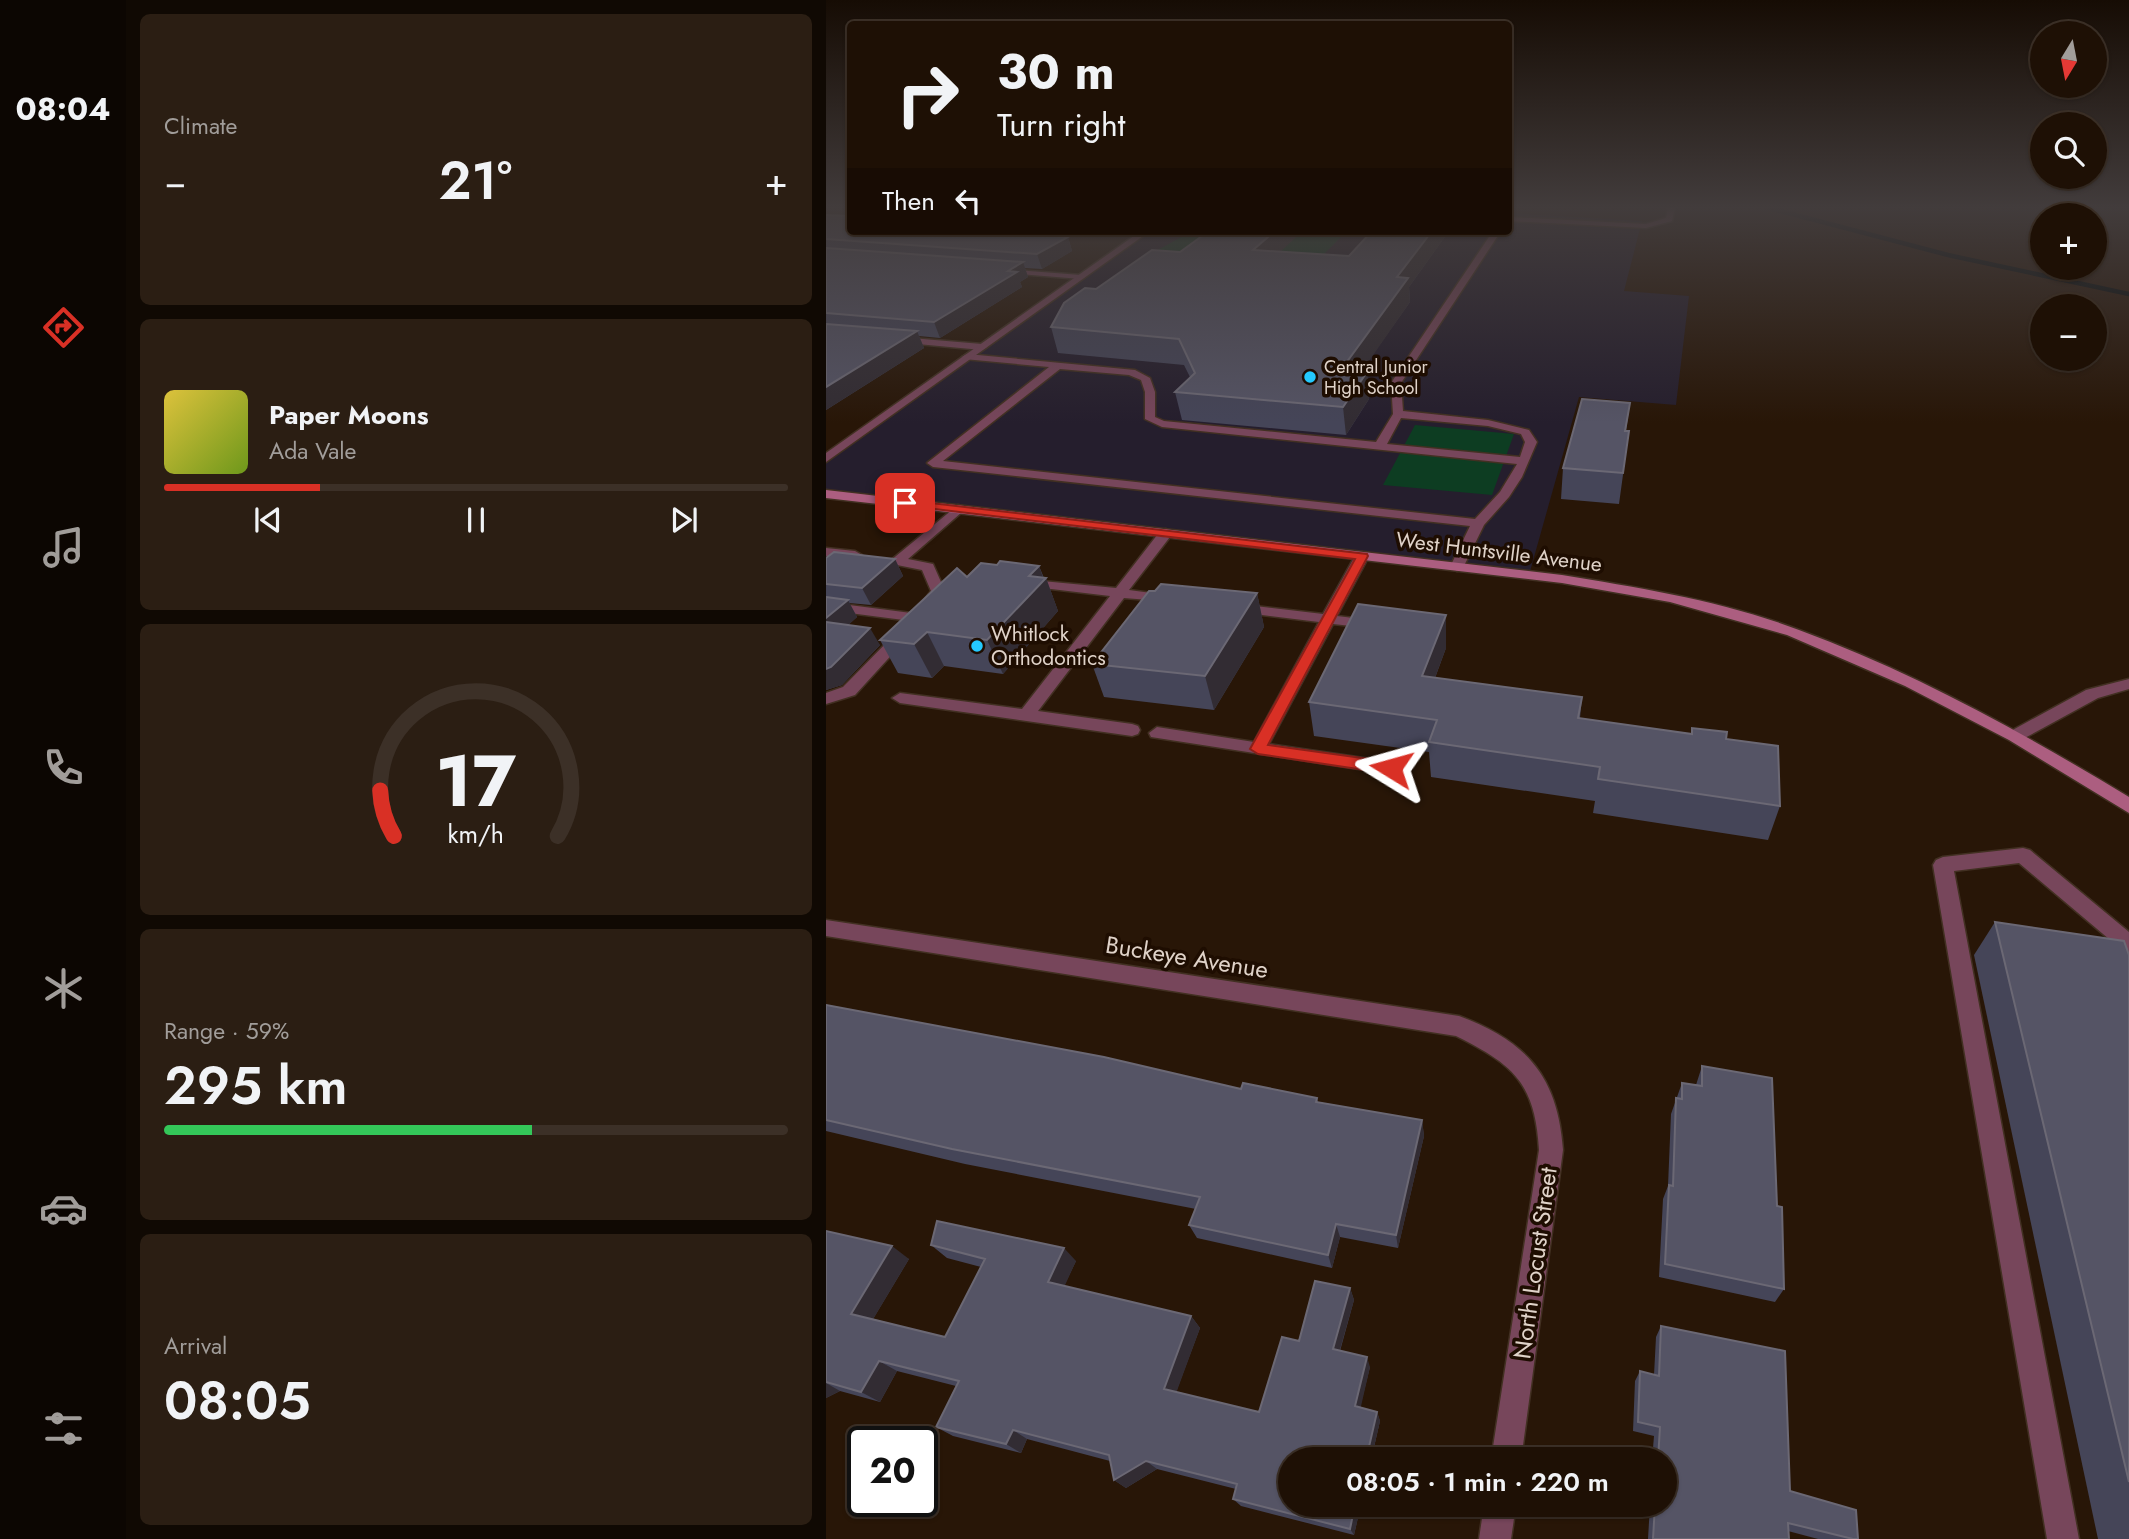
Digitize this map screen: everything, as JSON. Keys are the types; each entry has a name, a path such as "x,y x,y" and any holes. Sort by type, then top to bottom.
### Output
{"main road":[{"name":"West Huntsville Avenue","path":"826,494 1562,579 1672,598 1792,632 1911,682 2015,736 2129,806"}],"street":[{"path":"826,458 1078,280"},
{"path":"1379,448 1398,414 1396,383 1465,280"},
{"path":"891,340 982,347"},
{"path":"967,358 1131,372 1145,378 1150,392 1150,419 1162,424 1525,461"},
{"path":"1056,366 933,463 1478,523"},
{"path":"1398,414 1488,423 1525,432 1531,442 1525,461 1510,490 1478,523 1457,567"},
{"path":"881,574 892,560 958,509"},
{"path":"1026,715 1166,533"},
{"path":"826,564 833,553 866,557 851,570"},
{"path":"1258,749 1362,556"},
{"path":"826,699 849,691 919,618 938,591 928,567 892,560"},
{"path":"1014,581 1190,602"},
{"path":"842,608 856,595"},
{"path":"1217,605 1381,625"},
{"path":"826,606 919,618"},
{"path":"2015,736 2092,694 2129,684"},
{"path":"900,698 1132,730"},
{"path":"1157,733 1391,768"},
{"path":"2063,1539 1943,865 2023,855 2129,943"},
{"name":"Buckeye Avenue","path":"826,928 1459,1026 1498,1045 1527,1071"},
{"name":"North Locust Street","path":"1508,1447 1551,1150 1546,1106 1527,1071"},
{"path":"1494,1539 1498,1517"}],"shaded area":[{"name":"Central Junior High School","path":"1077,280 1627,280 1624,291 1689,296 1676,405 1579,397 1529,575 826,494 826,458"}],"green space":[{"path":"1415,425 1514,434 1492,495 1383,485"}],"building":[{"path":"826,280 1004,280 934,322 826,313"},
{"path":"1109,280 1407,280 1341,370 1367,372 1343,407 1175,392 1195,373 1179,339 1051,327 1064,303 1085,288 1096,289"},
{"path":"826,324 917,331 826,387"},
{"path":"1582,399 1630,403 1625,431 1629,431 1623,473 1563,468"},
{"path":"834,552 895,559 862,588 826,584 826,558"},
{"path":"1000,561 1039,566 1029,576 1046,578 987,640 927,632 914,644 880,640 957,568 967,577 981,563 997,565"},
{"path":"1161,584 1257,593 1205,676 1092,664 1149,591 1155,591"},
{"path":"826,597 848,600 826,618"},
{"path":"1358,604 1446,615 1422,676 1582,697 1578,718 1692,734 1692,728 1727,732 1726,739 1778,746 1780,806 1598,779 1600,767 1429,742 1437,720 1309,702"},
{"path":"826,622 870,628 826,669"},
{"path":"1995,922 2124,941 2129,955 2129,1482"},
{"path":"826,1005 1104,1057 1241,1089 1243,1083 1317,1098 1316,1102 1422,1120 1396,1235 1336,1224 1328,1255 1189,1225 1200,1197 952,1149 826,1120"},
{"path":"1702,1066 1772,1078 1777,1206 1782,1207 1784,1289 1665,1264 1669,1185 1673,1186 1676,1098 1682,1099 1682,1083 1702,1086"},
{"path":"937,1221 1064,1248 1048,1282 1191,1316 1164,1389 1259,1412 1282,1337 1299,1341 1315,1281 1350,1288 1333,1349 1367,1357 1355,1406 1377,1412 1369,1447 1278,1447 1278,1511 1233,1499 1237,1484 1146,1461 1114,1480 1109,1455 1013,1430 1006,1444 938,1427 959,1381 879,1361 861,1392 826,1382 826,1231 892,1246 851,1314 945,1337 985,1259 931,1245"},
{"path":"1661,1326 1785,1351 1790,1491 1856,1510 1858,1539 1788,1523 1789,1539 1653,1539 1654,1517 1677,1517 1677,1447 1659,1447 1660,1427 1638,1422 1640,1371 1659,1376"},
{"path":"1303,1517 1352,1517 1350,1529"}],"waterway":[{"path":"2063,280 2129,294"}],"place":[{"name":"Central Junior High School","path":"1310,377"},
{"name":"Whitlock Orthodontics","path":"977,646"}],"route":[{"path":"905,503 1362,556 1258,749 1391,768"}]}
